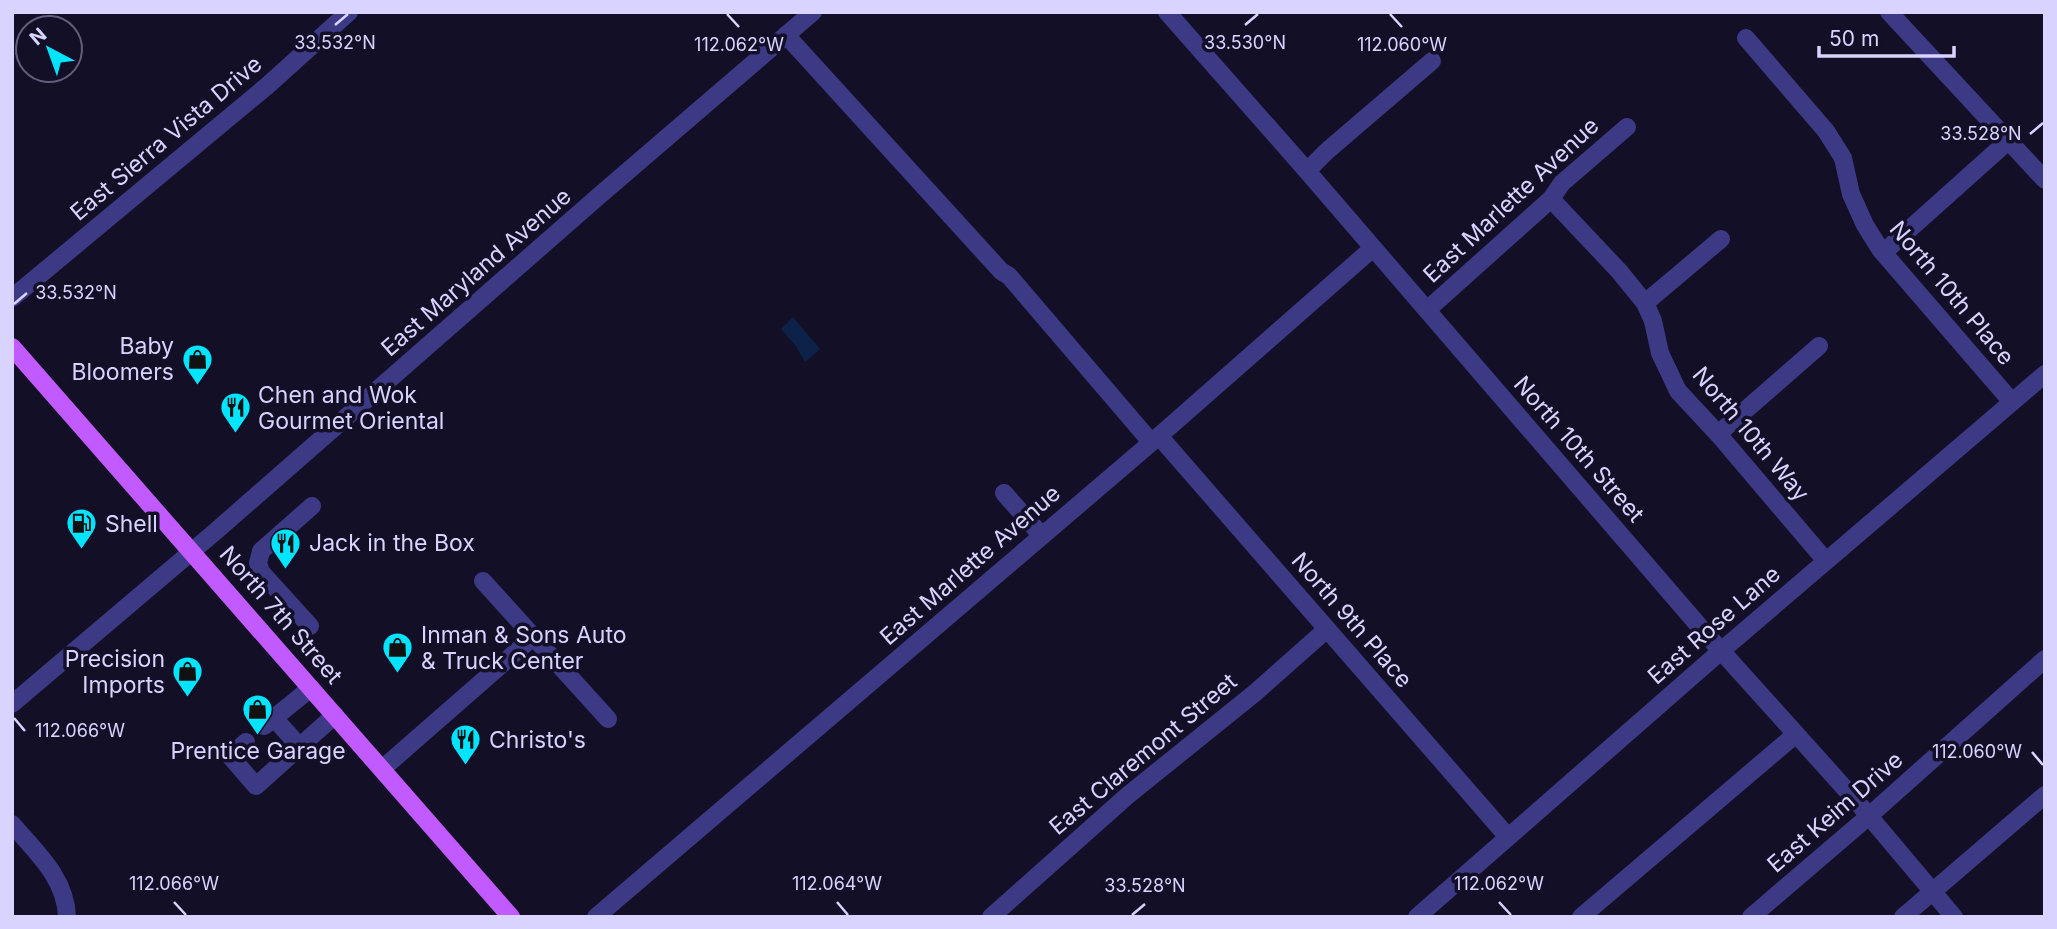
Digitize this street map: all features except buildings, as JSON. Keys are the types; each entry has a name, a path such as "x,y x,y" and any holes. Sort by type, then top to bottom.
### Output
{"main road":[{"name":"North 7th Street","path":"12,347 511,917"}],"street":[{"name":"East Sierra Vista Drive","path":"12,298 267,86 349,12"},
{"name":"East Maryland Avenue","path":"12,704 192,552 813,12"},
{"name":"North 10th Street","path":"1167,12 1721,651 1869,816 1954,917"},
{"path":"1889,12 2045,180"},
{"name":"North 9th Place","path":"786,35 992,261 1009,276 1327,629 1508,837"},
{"name":"North 10th Place","path":"1746,38 1826,131 1843,158 1851,194 1865,225 1884,252 2012,402"},
{"path":"1307,171 1326,151 1432,61"},
{"name":"East Marlette Avenue","path":"1427,310 1551,199 1562,183 1628,127"},
{"path":"1884,252 2008,141"},
{"name":"North 10th Way","path":"1551,199 1619,271 1645,303 1653,321 1660,353 1678,391 1826,561"},
{"path":"1645,303 1721,239"},
{"name":"East Marlette Avenue","path":"596,917 1155,439 1373,248"},
{"path":"1718,434 1819,346"},
{"name":"East Rose Lane","path":"1417,917 2045,373"},
{"path":"1004,494 1042,536"},
{"path":"310,626 261,572 258,564 261,551 312,506"},
{"path":"484,581 608,719"},
{"name":"East Claremont Street","path":"991,917 1127,796 1256,692 1327,629"},
{"path":"382,769 533,637"},
{"name":"East Keim Drive","path":"1751,917 2045,659"},
{"path":"300,747 269,722 311,688"},
{"path":"246,742 230,756 256,786 335,715"},
{"path":"1581,917 1796,734"},
{"path":"1903,917 2045,795"},
{"path":"12,824 53,872 65,899 67,917"}],"water":[{"path":"793,317 820,349 805,362 796,346 781,329"}],"place":[{"name":"Baby Bloomers","path":"197,386"},
{"name":"Chen and Wok Gourmet Oriental","path":"235,435"},
{"name":"Shell","path":"82,551"},
{"name":"Jack in the Box","path":"286,570"},
{"name":"Inman & Sons Auto & Truck Center","path":"398,675"},
{"name":"Precision Imports","path":"188,699"},
{"name":"Prentice Garage","path":"258,737"},
{"name":"Christo's","path":"466,767"}]}
